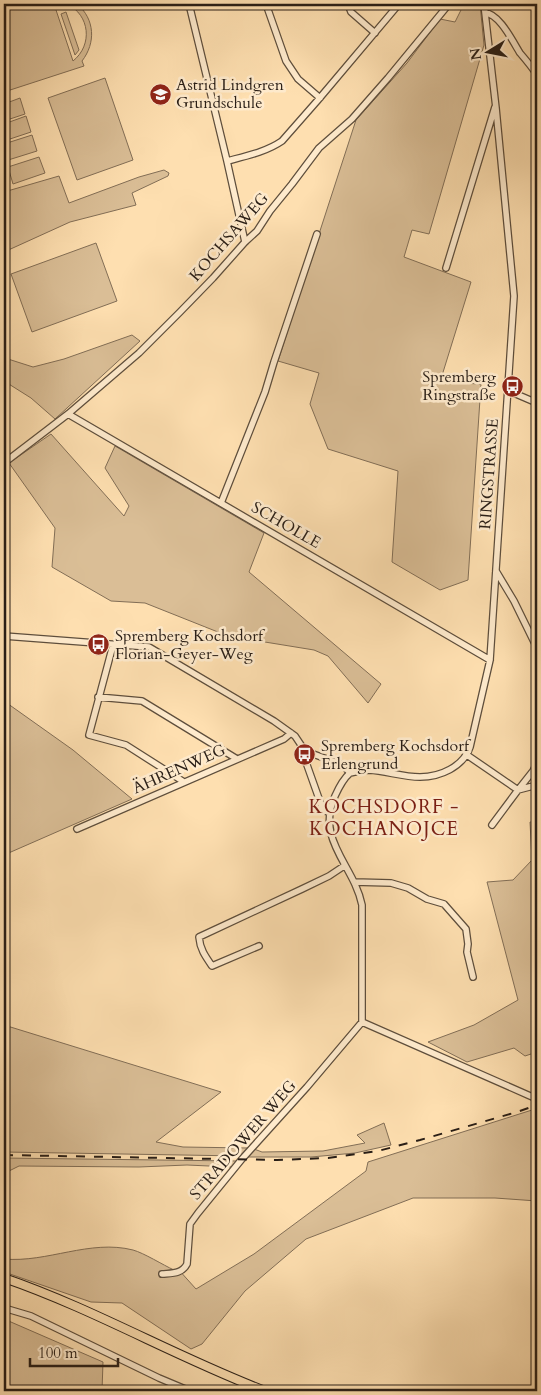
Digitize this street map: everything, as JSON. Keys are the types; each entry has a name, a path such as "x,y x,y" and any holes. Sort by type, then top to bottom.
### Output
{"main road":[{"path":"4,1278 81,1308 200,1364 265,1391"}],"street":[{"path":"189,4 245,242"},
{"path":"266,4 286,61 298,79 320,98"},
{"path":"348,4 351,12 375,33"},
{"path":"227,161 266,150 282,141 399,4"},
{"name":"KOCHSAWEG","path":"4,462 68,414 139,354 213,278 257,231 270,210 319,148 352,119 449,4"},
{"name":"RINGSTRASSE","path":"467,755 490,660 514,296 496,105 484,4"},
{"path":"485,13 489,13 498,21 537,75"},
{"path":"446,268 496,105"},
{"path":"222,503 265,392 317,234"},
{"path":"508,391 537,403"},
{"name":"SCHOLLE","path":"68,414 490,660"},
{"path":"496,571 514,601 537,648"},
{"path":"4,636 149,647 274,721 295,736 305,751 343,765 350,773"},
{"path":"113,645 89,736 126,745 184,782"},
{"path":"98,697 142,701 237,759"},
{"name":"ÄHRENWEG","path":"77,829 284,739 291,733"},
{"path":"518,790 467,755 456,766 446,771 420,777 367,770 350,773 341,784 332,803 329,822 331,836 336,849 359,891 362,905 362,1022 536,1096"},
{"path":"492,825 537,763"},
{"path":"307,765 323,810 330,812"},
{"path":"518,790 537,784"},
{"path":"259,946 212,966 205,958 200,946 199,937 329,876 344,866"},
{"path":"354,882 391,883 408,888 427,899 444,904 466,929 473,976"},
{"name":"STRADOWER WEG","path":"162,1274 178,1273 184,1268 187,1264 190,1224 198,1212 362,1022"},
{"path":"4,1308 31,1316 190,1391"}],"shaded area":[{"path":"21,4 54,4 73,61 84,47 86,39 84,23 80,15 67,4 77,4 83,10 90,24 92,31 90,47 82,61 84,66 4,92 4,9"},
{"path":"464,4 480,4 484,45 429,234 412,230 404,257 471,282 440,382 481,384 468,580 440,590 392,562 398,471 328,449 310,404 319,373 278,361 356,120 407,63 440,19 455,22"},
{"path":"66,12 79,50 75,55 61,14"},
{"path":"105,78 133,160 77,180 48,98"},
{"path":"20,98 25,114 4,121 4,104"},
{"path":"26,116 31,132 4,141 4,124"},
{"path":"32,135 37,151 5,161 4,144"},
{"path":"39,157 45,173 13,184 8,167"},
{"path":"164,170 169,173 168,176 132,193 136,205 70,222 4,252 4,192 59,176 69,203 139,177"},
{"path":"96,243 117,301 32,332 11,274"},
{"path":"132,335 140,341 55,419 31,398 4,381 4,353 8,359 33,367 64,359"},
{"path":"51,434 124,516 129,506 105,468 115,446 264,533 249,572 381,684 368,703 328,656 314,650 228,636 145,603 111,601 52,567 55,528 9,463"},
{"path":"4,701 73,750 132,799 4,855"},
{"path":"530,822 537,822 537,1052 525,1056 514,1048 467,1062 428,1042 474,1025 518,1000 487,882 513,880 532,860"},
{"path":"4,1025 221,1092 156,1142 183,1147 248,1148 241,1156 4,1152"},
{"path":"532,1110 537,1112 537,1201 495,1198 413,1198 306,1239 245,1291 202,1344 191,1349 122,1303 91,1302 4,1272 4,1259 36,1258 85,1249 117,1247 133,1250 174,1270 178,1269 196,1289 254,1254 366,1171 368,1162"},
{"path":"384,1123 391,1145 355,1153 311,1157 247,1157 254,1149 262,1152 323,1151 365,1143 357,1135"},
{"path":"4,1158 237,1161 231,1167 187,1165 139,1167 19,1166 9,1171 4,1171"},
{"path":"4,1319 103,1362 102,1391 4,1391"}],"railway":[{"path":"4,1155 277,1160 328,1158 378,1151 537,1105"}],"place":[{"name":"Astrid Lindgren Grundschule","path":"160,94"},
{"name":"Spremberg Ringstraße","path":"512,386"},
{"name":"Spremberg Kochsdorf Florian-Geyer-Weg","path":"99,645"},
{"name":"Spremberg Kochsdorf Erlengrund","path":"305,755"}],"district":[{"name":"KOCHSDORF - KOCHANOJCE","path":"384,818"}]}
